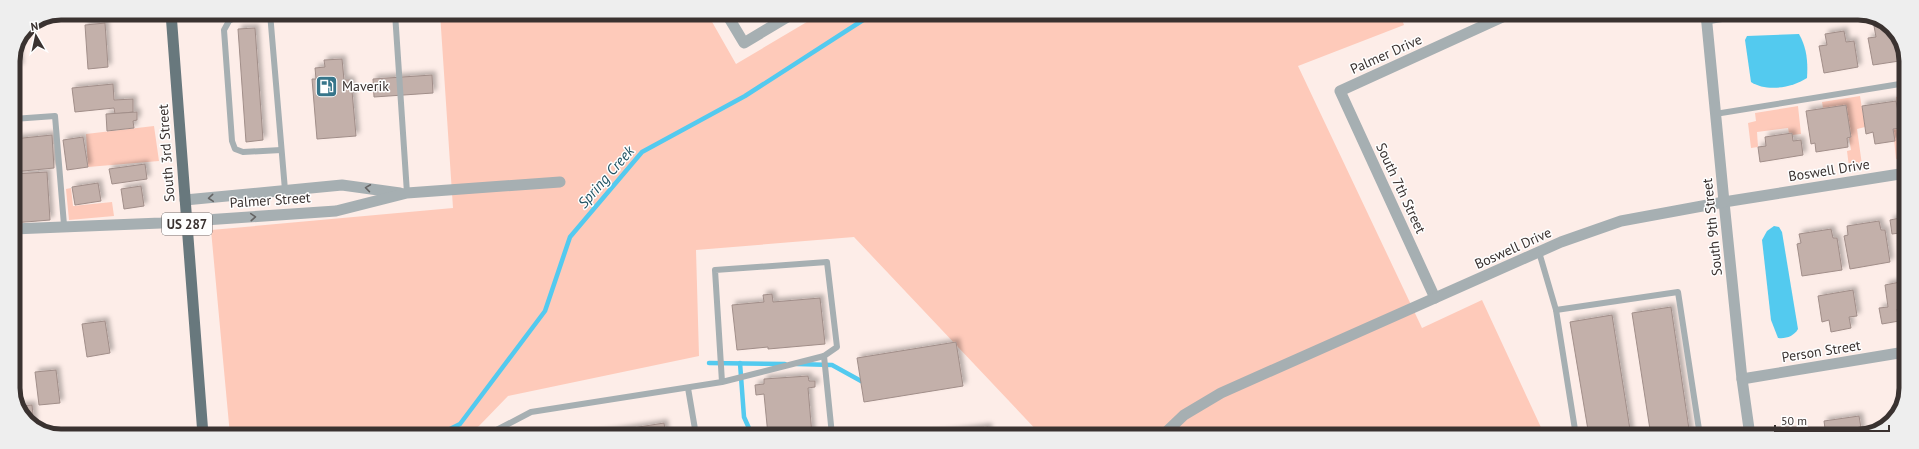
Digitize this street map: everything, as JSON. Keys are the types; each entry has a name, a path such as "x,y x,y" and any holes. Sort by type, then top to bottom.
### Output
{"main road":[{"name":"South 3rd Street","path":"172,20 203,429"}],"street":[{"path":"730,20 744,43 782,20"},
{"name":"Palmer Drive","path":"1340,91 1496,20"},
{"name":"South 9th Street","path":"1706,20 1742,379 1749,429"},
{"name":"South 7th Street","path":"1340,91 1435,298"},
{"name":"Boswell Drive","path":"1169,429 1184,415 1221,394 1561,242 1621,221 1724,202 1899,174"},
{"name":"Palmer Street","path":"20,228 64,225 187,221 336,211 407,194 560,182"},
{"name":"Palmer Street","path":"185,200 342,185 407,194"},
{"name":"Person Street","path":"1742,379 1899,353"}],"lane":[{"path":"231,20 224,30 232,142 235,149 243,152 281,150"},
{"path":"271,20 285,190"},
{"path":"395,20 407,194"},
{"path":"1716,114 1899,84"},
{"path":"20,118 55,116 64,225"},
{"path":"1539,252 1556,310 1575,429"},
{"path":"499,429 532,412 722,382 824,356 837,347 827,262 715,270 722,382"},
{"path":"1556,310 1678,292 1699,429"},
{"path":"824,356 831,429"},
{"path":"688,388 695,429"}],"shaded area":[{"path":"440,20 711,20 736,64 810,20 1402,20 1404,25 1298,66 1422,328 1482,300 1542,429 1035,429 854,237 696,250 699,356 508,396 479,426 474,429 229,429 211,230 453,208"},
{"path":"1860,96 1865,127 1857,129 1862,165 1849,167 1847,151 1851,150 1849,138 1851,137 1846,105 1823,108 1822,102"},
{"path":"1896,97 1899,97 1899,116"},
{"path":"1798,106 1801,134 1792,135 1792,133 1789,133 1788,128 1757,132 1758,147 1751,148 1748,123 1756,121 1755,113"},
{"path":"154,126 159,161 88,167 86,134"},
{"path":"1899,128 1899,159 1896,159 1893,129"},
{"path":"71,188 73,206 112,202 114,216 69,220 66,189"}],"water":[{"path":"1799,34 1804,45 1806,55 1807,78 1794,84 1779,88 1764,87 1751,82 1745,40 1747,36"},
{"path":"1774,226 1779,227 1782,232 1798,329 1792,335 1784,338 1778,338 1771,320 1762,240 1767,231"}],"building":[{"path":"105,23 108,67 88,69 85,25"},
{"path":"1879,25 1894,40 1898,50 1899,61 1873,65 1868,38 1876,37 1874,26"},
{"path":"255,28 263,140 246,142 238,29"},
{"path":"1844,31 1846,42 1854,41 1858,67 1824,73 1819,46 1827,45 1825,34"},
{"path":"342,59 344,80 351,80 356,136 317,139 312,79 316,79 315,68 325,67 324,60"},
{"path":"432,75 433,93 374,97 373,79"},
{"path":"113,84 114,100 133,99 133,112 115,114 114,108 75,112 72,88"},
{"path":"1896,101 1899,117 1899,128 1893,129 1895,141 1875,144 1873,132 1866,134 1862,106"},
{"path":"1846,105 1851,137 1847,138 1848,147 1816,152 1815,143 1811,144 1806,111"},
{"path":"137,112 137,120 133,121 134,128 107,131 106,114"},
{"path":"1792,133 1793,141 1801,140 1803,155 1760,162 1758,147 1766,146 1765,137"},
{"path":"52,135 54,168 20,171 20,138"},
{"path":"83,137 88,167 67,170 63,140"},
{"path":"145,164 147,179 112,184 109,169"},
{"path":"47,172 50,220 20,222 20,174"},
{"path":"98,183 101,201 75,205 72,187"},
{"path":"141,186 144,206 124,209 121,189"},
{"path":"1899,218 1899,233 1892,234 1890,220"},
{"path":"1879,221 1881,230 1885,230 1890,262 1850,269 1844,236 1848,235 1847,226"},
{"path":"1831,229 1833,238 1837,238 1842,270 1802,276 1797,244 1801,243 1799,234"},
{"path":"1899,282 1899,309 1897,309 1899,321 1882,324 1879,308 1888,307 1885,285"},
{"path":"1853,290 1857,316 1849,317 1851,328 1831,332 1829,320 1822,322 1818,296"},
{"path":"772,294 773,302 820,298 825,344 737,350 732,305 764,302 763,295"},
{"path":"1671,307 1689,429 1650,429 1632,313"},
{"path":"1612,315 1630,429 1588,429 1570,322"},
{"path":"105,321 110,353 87,357 82,324"},
{"path":"956,342 963,386 864,402 857,358"},
{"path":"56,370 60,403 39,405 35,372"},
{"path":"808,376 809,381 815,381 815,387 808,388 811,429 767,429 764,394 756,395 755,385 764,384 764,379"},
{"path":"32,405 33,418 27,411 24,406"},
{"path":"1859,416 1861,429 1825,429 1824,421"},
{"path":"664,423 665,429 626,429"},
{"path":"988,427 988,429 973,429"}],"waterway":[{"name":"Spring Creek","path":"450,429 460,424 545,311 570,237 642,152 745,96 863,20"},
{"path":"709,363 785,364"},
{"path":"740,363 744,417 749,429"},
{"path":"797,364 832,365 861,381"}],"place":[{"name":"Maverik","path":"327,86"}]}
